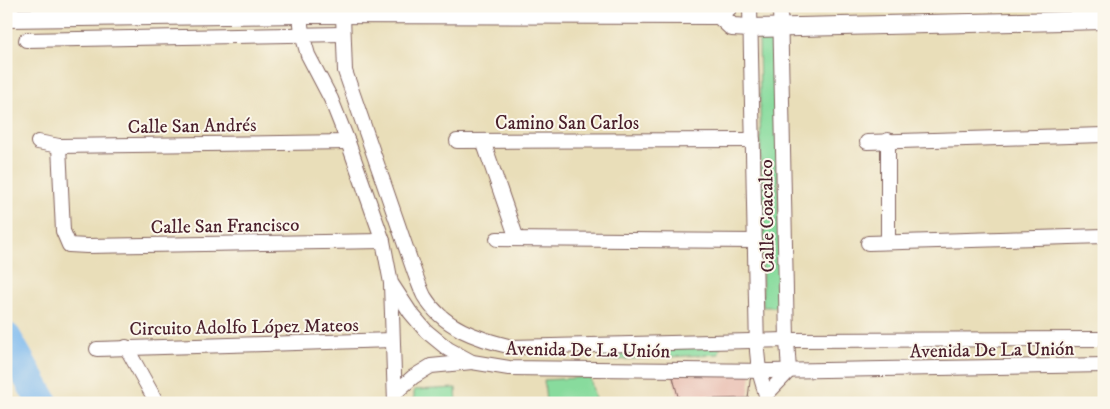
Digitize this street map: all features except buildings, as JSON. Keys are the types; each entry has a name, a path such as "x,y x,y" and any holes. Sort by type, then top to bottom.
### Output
{"street":[{"name":"Calle Coacalco","path":"750,6 757,341 759,371 766,399"},
{"name":"Calle Coacalco","path":"766,399 789,371 780,6"},
{"path":"6,18 724,11 732,27 751,28 1104,20"},
{"name":"Avenida De La Unión","path":"300,14 302,34 308,55 331,99 348,142 382,241 391,283 410,312 426,331 448,349 472,362 509,368 759,371 1104,366"},
{"name":"Avenida De La Unión","path":"342,15 345,71 414,271 425,296 442,318 461,331 483,341 512,347 787,340 1104,339"},
{"path":"26,40 343,34"},
{"path":"867,142 1104,135"},
{"name":"Camino San Carlos","path":"517,239 483,141 753,140"},
{"path":"888,140 888,242"},
{"path":"457,141 483,141"},
{"name":"Calle San Andrés","path":"38,142 59,146 348,142"},
{"name":"Calle San Francisco","path":"59,146 63,231 68,245 382,241"},
{"path":"868,243 1104,236"},
{"path":"496,239 755,241"},
{"path":"391,283 395,398"},
{"name":"Circuito Adolfo López Mateos","path":"97,349 392,340"},
{"path":"126,347 157,403"},
{"path":"395,398 414,376 431,366 472,362"}],"green space":[{"path":"776,30 780,307 763,307 759,34"},
{"path":"721,342 719,354 602,361 602,348"},
{"path":"590,377 596,403 546,403 544,380"},
{"path":"456,388 457,403 414,403 414,390"}],"waterway":[{"path":"6,338 43,403"}]}
